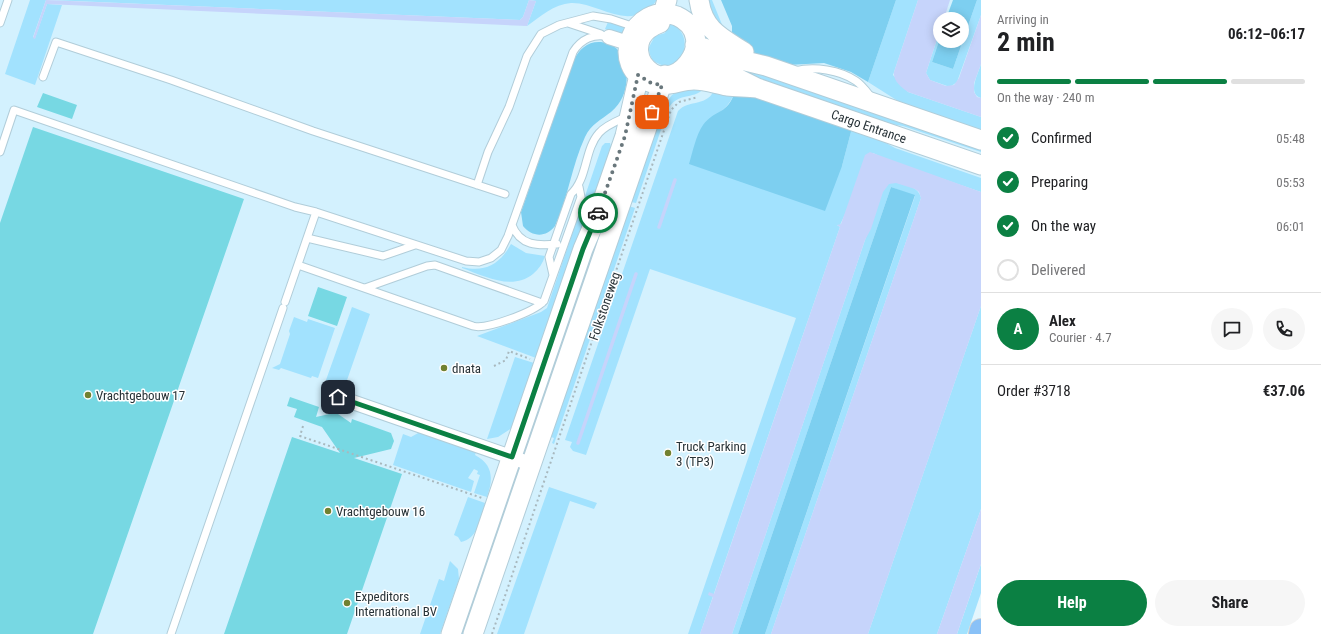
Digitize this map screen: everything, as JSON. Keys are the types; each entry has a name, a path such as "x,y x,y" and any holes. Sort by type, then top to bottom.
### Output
{"highway":[{"path":"980,634 981,630"}],"street":[{"path":"682,19 688,0"},
{"name":"Cargo Entrance","path":"699,0 705,20 716,34 724,41 766,66"},
{"path":"665,6 673,14 682,19 694,33 693,53 679,72 670,81 651,83 638,75 630,60 632,35 648,16 656,13 665,6"},
{"path":"665,6 660,24 651,27 644,33 641,39 639,52 640,59 646,67 670,81"},
{"path":"609,37 632,35"},
{"name":"Cargo Entrance","path":"693,53 737,59 766,66 981,140"},
{"name":"Cargo Entrance","path":"693,53 731,75 758,88 981,165"},
{"name":"Folkstoneweg","path":"473,634 496,503 583,249 600,208 630,115 638,75"},
{"name":"Cargo Entrance","path":"670,81 696,80 728,86 758,88"},
{"name":"Folkstoneweg","path":"451,634 532,464 670,81"},
{"path":"338,397 532,464"}],"lane":[{"path":"0,23 8,0"},
{"path":"477,185 488,152 509,107 532,46 546,30 564,23 596,16 611,19 632,35"},
{"path":"564,23 572,24 609,37"},
{"path":"0,152 14,110 295,207 316,212 415,246 460,260 473,262 485,260 501,250 512,225 570,58 577,46 585,39 599,36 609,37"},
{"path":"43,77 56,42 171,80 313,131 505,194"},
{"path":"553,277 549,257 571,194 579,187 597,136 604,129 630,115"},
{"path":"298,265 479,327 489,325 535,308 542,303 553,277 581,197 579,187"},
{"path":"171,634 316,212"},
{"path":"512,225 518,235 526,242 537,245 565,243"},
{"path":"307,238 382,256 388,256 415,246"},
{"path":"365,288 434,265 542,303"}],"path":[{"name":"Folkstoneweg","path":"492,634 671,110 679,102 704,94 710,82"},
{"path":"494,366 506,360 509,351 516,354"},
{"path":"303,426 300,436 496,503"}],"shaded area":[{"path":"0,0 981,0 981,509 937,634 0,634"},
{"path":"30,0 46,0 33,37 35,38 47,4 62,5 35,85 5,74"},
{"path":"46,0 520,20 523,17 529,0 536,1 527,26 47,4 35,39 33,38"},
{"path":"51,0 529,0 523,17 520,20"},
{"path":"530,0 657,0 647,10 636,15 626,16 582,4 565,4 548,12 527,26 536,1"},
{"path":"705,0 712,0 723,27 723,35"},
{"path":"721,0 896,0 868,82 851,72 824,63 788,65 760,57 737,45 732,36 732,26"},
{"path":"896,0 918,0 893,75 908,92 981,117 981,133 909,108 868,82"},
{"path":"918,0 950,0 946,12 933,12 934,48 926,73 930,80 946,86 954,85 959,78 981,15 981,64 974,83 974,92 977,97 981,98 981,117 908,92 896,81 894,72"},
{"path":"953,0 977,0 969,23 969,12 949,12"},
{"path":"977,0 981,0 981,15 957,82 950,87 930,80 926,73 934,48 937,48 932,62 953,69 960,48 969,48 969,23"},
{"path":"608,22 627,28 624,36 605,29"},
{"path":"669,23 678,28 683,36 685,44 679,59 673,64 666,65 657,63 653,60 649,47 655,36 665,33"},
{"path":"601,42 610,44 616,48 623,58 627,75 623,95 616,107 593,125 587,133 555,226 547,233 539,235 535,234 523,226 521,212 574,60 578,52 584,46"},
{"path":"937,48 960,48 953,69 932,62"},
{"path":"725,58 981,146 981,152 903,126 872,121 758,82"},
{"path":"981,64 981,98 977,96 974,88"},
{"path":"683,88 704,89 695,94 676,100 668,109 636,203 631,202 629,206 635,208 554,444 552,443 554,438 551,437 553,432 551,431 664,105 672,95"},
{"path":"735,91 733,97 727,105 707,121 842,166 852,128 870,134 895,148 981,178 981,192 888,160 873,153 840,225 837,225 840,227 700,634 688,634 796,318 650,269 586,455 573,451 570,447 572,442 565,440 678,111 687,105 706,99 713,92"},
{"path":"735,91 852,128 842,166 825,211 689,164 697,138 703,125 712,116 729,104"},
{"path":"605,143 610,143 611,147 574,256 571,255 536,358 477,336 541,312 547,308 602,146"},
{"path":"870,152 981,192 981,306 868,634 771,634 921,198 919,192 915,189 896,183 889,184 883,192 871,229 865,240 732,634 700,634 713,597 708,595 709,592 714,594 840,227 837,225 841,224 865,155"},
{"path":"893,182 914,188 920,194 921,198 771,634 765,634 915,196 891,187 738,634 732,634 877,205 885,187"},
{"path":"891,187 915,195 765,634 738,634"},
{"path":"511,244 526,253 545,256 537,270 525,279 507,282 489,278 462,268 485,268 497,262"},
{"path":"981,306 981,509 937,634 868,634"},
{"path":"352,307 370,314 346,383 342,386 326,380"},
{"path":"294,317 307,322 308,319 335,328 318,378 312,376 311,378 281,368 279,370 272,368 280,364"},
{"path":"515,357 534,363 512,428 498,437 487,439"},
{"path":"420,432 476,452 475,455 486,463 489,468 491,479 487,497 474,493 480,475 477,474 478,471 474,469 468,478 474,481 471,492 393,465 403,434 411,437"},
{"path":"549,487 597,503 594,509 570,501 524,634 497,634"},
{"path":"468,497 485,503 478,527 475,532 467,540 461,542 458,537 454,535"},
{"path":"500,508 509,511 494,543 492,542"},
{"path":"981,509 981,564 957,634 937,634"},
{"path":"450,561 458,569 459,579 440,634 420,634 439,579 444,581"},
{"path":"981,564 981,593 967,634 957,634"},
{"path":"478,583 482,586 467,634 457,634"}],"building":[{"path":"43,93 77,105 72,119 37,107"},
{"name":"Vrachtgebouw 17","path":"33,127 244,199 93,634 0,634 0,223"},
{"path":"318,287 347,297 337,326 308,316"},
{"name":"Vrachtgebouw 16","path":"290,397 319,407 316,417 334,413 351,423 352,419 391,433 394,441 391,449 354,458 402,474 347,634 224,634 292,437 340,453 322,427 294,417 297,409 287,406"}],"waterway":[{"path":"659,227 675,180"},
{"path":"578,443 636,274"}],"way so far":[{"path":"598,213 625,136 638,75 651,83 662,85 652,112"}],"place":[{"name":"dnata","path":"444,368"},
{"name":"Vrachtgebouw 17","path":"88,395"},
{"name":"Truck Parking 3 (TP3)","path":"668,453"},
{"name":"Vrachtgebouw 16","path":"328,511"},
{"name":"Expeditors International BV","path":"347,603"}],"route":[{"path":"338,397 512,457 583,249 598,213"}]}
